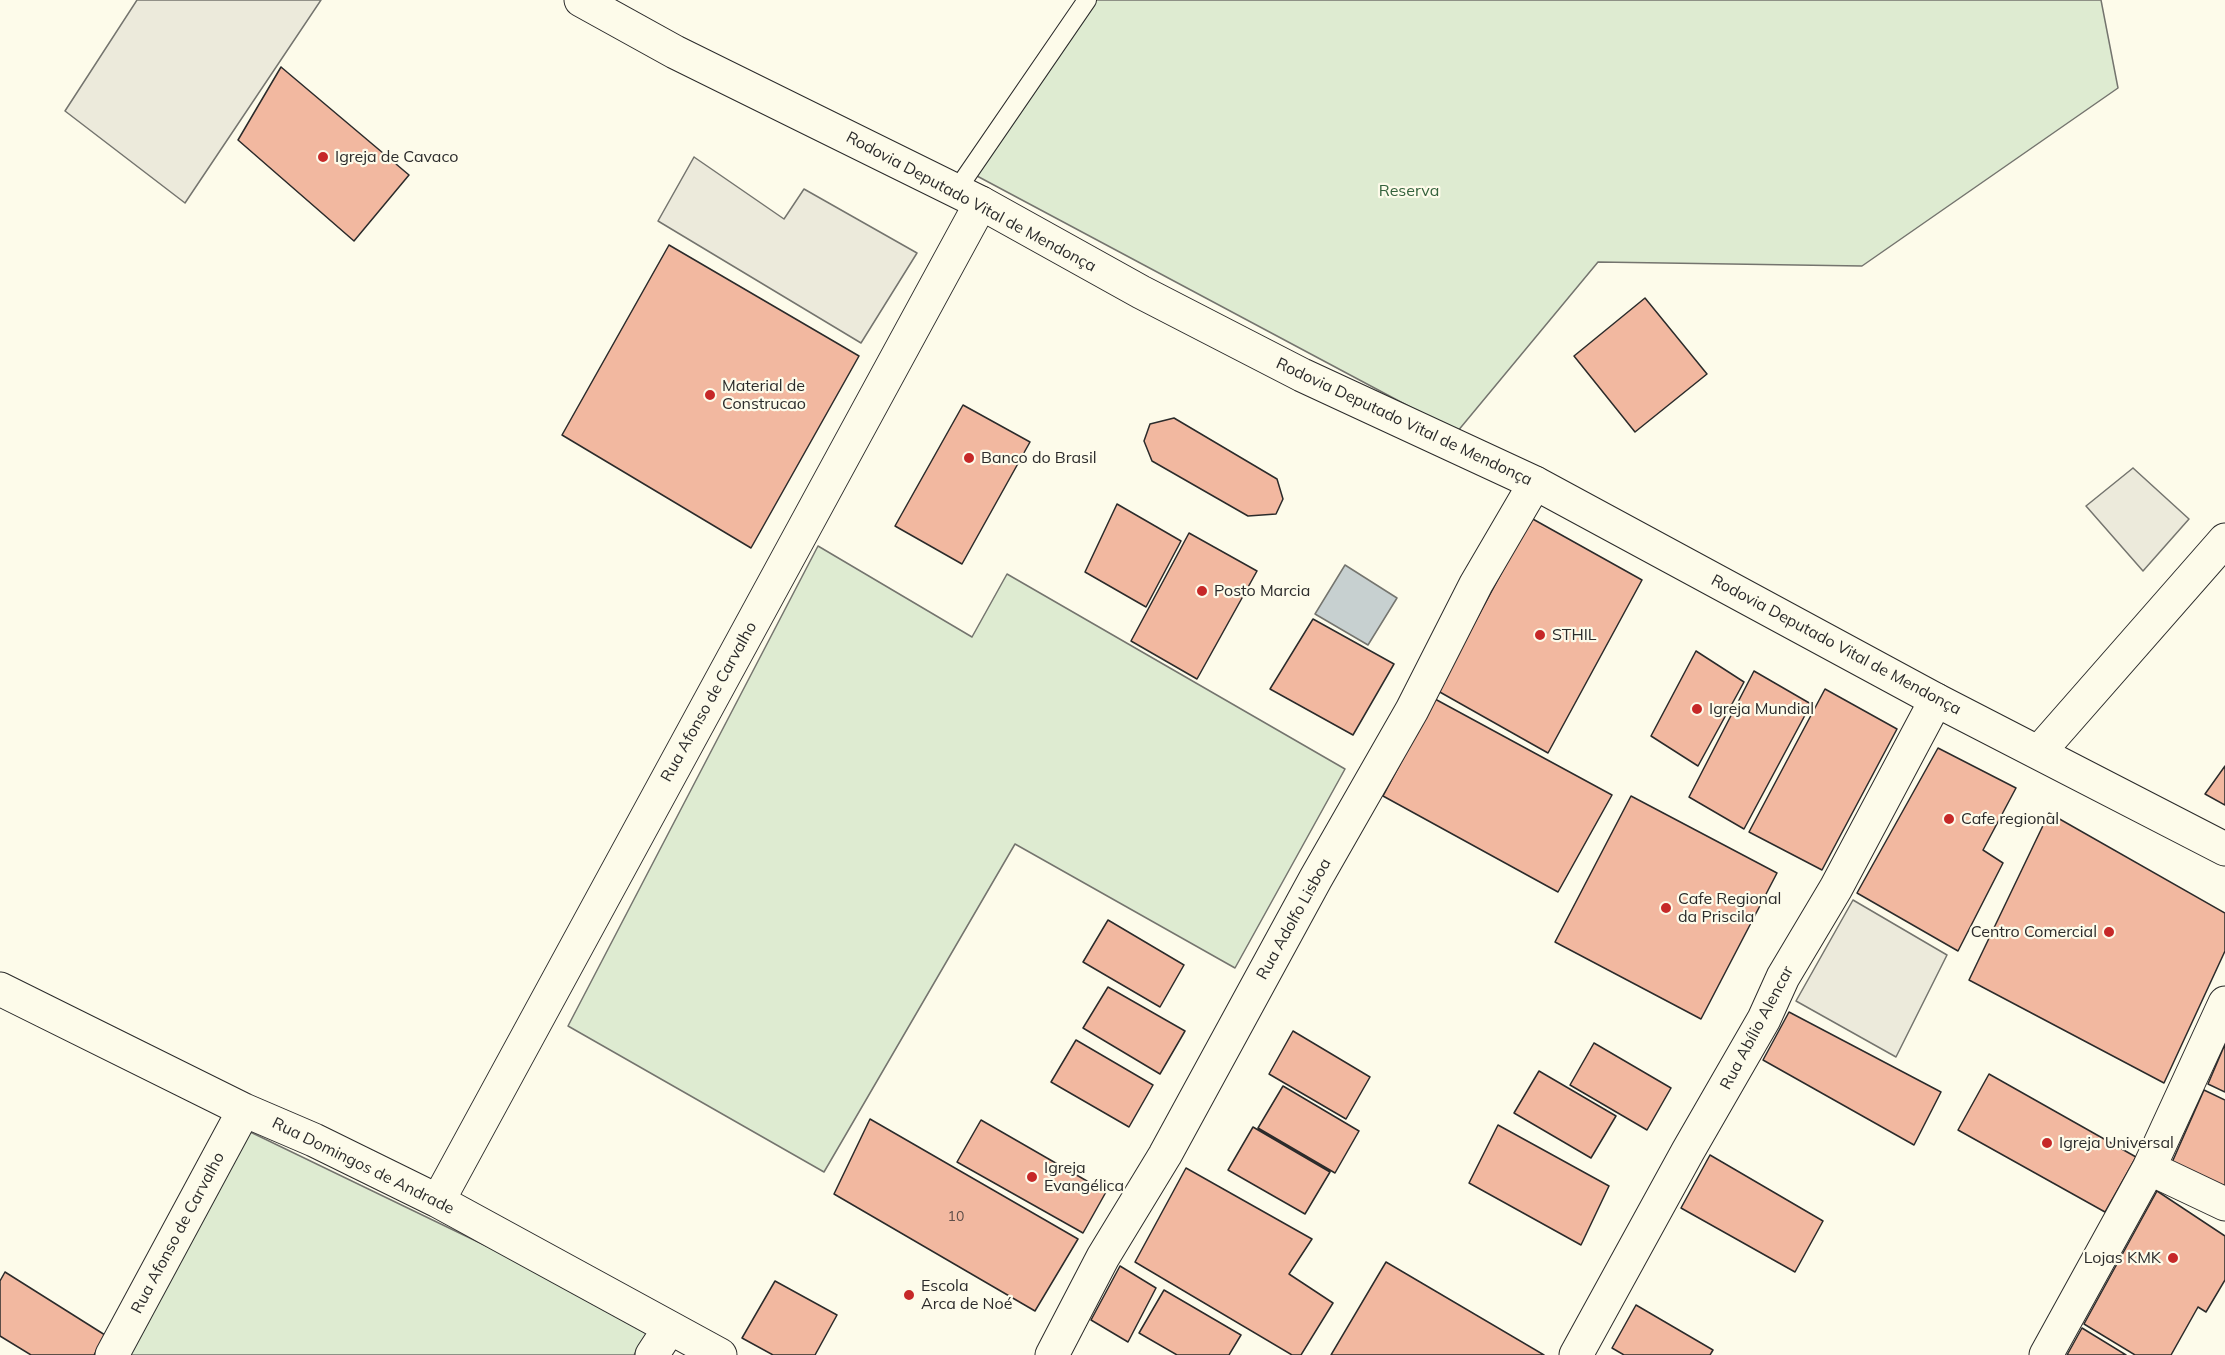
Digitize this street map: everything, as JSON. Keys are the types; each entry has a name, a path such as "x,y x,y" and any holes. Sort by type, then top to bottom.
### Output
{"street":[{"name":"Rodovia Deputado Vital de Mendonça","path":"581,0 675,52 968,197 1141,292 1302,375 1535,483 1936,700 2225,849"},
{"name":"Rua Afonso de Carvalho","path":"438,1201 968,197"},
{"name":"Rua Adolfo Lisboa","path":"1052,1355 1103,1257 1165,1155 1316,878 1412,710 1476,584 1535,483"},
{"path":"2039,752 2225,540"},
{"name":"Rua Abílio Alencar","path":"1576,1355 1688,1151 1764,1019 1783,976 1836,888 1936,700"},
{"name":"Rua Domingos de Andrade","path":"0,989 244,1110 314,1140 438,1201 660,1342 720,1355"},
{"path":"2046,1355 2149,1168 2225,1004"},
{"name":"Rua Afonso de Carvalho","path":"112,1355 244,1110"},
{"path":"2149,1168 2225,1204"}],"lane":[{"path":"968,197 1087,0"}],"green space":[{"name":"Reserva","path":"1087,0 2101,0 2118,88 1862,266 1598,262 1457,432 977,176"},
{"path":"818,546 972,637 1007,574 1345,769 1235,968 1015,844 824,1172 568,1026"},
{"path":"240,1127 652,1326 634,1355 119,1355"}],"shaded area":[{"path":"137,0 321,0 185,203 65,111"},
{"path":"694,157 784,219 804,189 917,253 861,343 658,221"},
{"path":"2133,468 2189,519 2143,571 2086,506"},
{"path":"1345,565 1397,598 1368,645 1315,614"},
{"path":"1853,900 1947,955 1896,1057 1796,1001"}],"building":[{"name":"Igreja de Cavaco","path":"281,67 409,175 354,241 238,140"},
{"name":"Material de Construcao","path":"669,245 859,356 751,548 562,435"},
{"path":"1645,298 1707,374 1635,432 1574,356"},
{"path":"963,405 1030,442 962,564 895,526"},
{"path":"1174,418 1277,479 1283,499 1276,514 1248,516 1152,461 1144,441 1150,424"},
{"path":"1117,504 1181,541 1146,607 1085,572"},
{"name":"STHIL","path":"1531,518 1642,580 1548,753 1438,691"},
{"name":"Posto Marcia","path":"1189,533 1257,571 1197,679 1131,641"},
{"path":"1313,619 1394,664 1353,735 1270,689"},
{"name":"Igreja Mundial","path":"1696,651 1744,682 1698,766 1651,736"},
{"path":"1754,671 1811,704 1744,829 1689,797"},
{"path":"1825,689 1897,729 1822,870 1749,832"},
{"path":"1435,699 1612,795 1558,892 1383,796"},
{"name":"Cafe regional","path":"1938,748 2016,788 1983,850 2003,863 1958,951 1857,893"},
{"path":"2225,766 2225,805 2205,794"},
{"name":"Cafe Regional da Priscila","path":"1631,796 1777,873 1701,1019 1555,942"},
{"name":"Centro Comercial","path":"2049,813 2225,913 2225,951 2164,1083 1969,980"},
{"path":"1108,920 1184,965 1160,1007 1083,962"},
{"path":"1108,987 1185,1031 1160,1074 1083,1028"},
{"path":"1789,1012 1941,1092 1914,1145 1763,1060"},
{"path":"1293,1031 1370,1077 1346,1119 1269,1074"},
{"path":"1076,1040 1153,1085 1129,1127 1051,1082"},
{"path":"1594,1043 1671,1088 1647,1130 1570,1085"},
{"path":"2225,1044 2225,1092 2208,1084"},
{"path":"1539,1071 1616,1116 1591,1158 1514,1113"},
{"name":"Igreja Universal","path":"1989,1074 2136,1157 2105,1212 1958,1130"},
{"path":"1283,1086 1359,1131 1335,1173 1258,1128"},
{"path":"2204,1090 2225,1100 2225,1191 2170,1167"},
{"path":"870,1119 1078,1239 1035,1311 834,1194"},
{"name":"Igreja Evangélica","path":"981,1120 1106,1192 1083,1233 957,1162"},
{"path":"1498,1125 1609,1186 1581,1245 1469,1183"},
{"path":"1253,1127 1330,1172 1305,1214 1228,1170"},
{"path":"1710,1155 1823,1221 1795,1272 1681,1208"},
{"path":"1186,1168 1312,1239 1289,1274 1333,1303 1301,1355 1292,1355 1135,1262"},
{"name":"Lojas KMK","path":"2157,1191 2225,1236 2225,1280 2206,1312 2198,1307 2171,1355 2135,1355 2084,1324"},
{"path":"1386,1262 1544,1355 1331,1355"},
{"path":"1120,1266 1156,1288 1128,1342 1091,1320"},
{"path":"5,1272 105,1335 94,1355 31,1355 0,1336 0,1281"},
{"path":"775,1281 837,1315 815,1355 773,1355 742,1338"},
{"path":"1164,1290 1241,1335 1229,1355 1177,1355 1139,1333"},
{"path":"1636,1305 1713,1350 1710,1355 1624,1355 1612,1348"},
{"path":"2082,1328 2126,1355 2067,1355"}],"place":[{"name":"Igreja de Cavaco","path":"323,157"},
{"name":"Material de Construcao","path":"710,395"},
{"name":"Banco do Brasil","path":"969,458"},
{"name":"Posto Marcia","path":"1202,591"},
{"name":"STHIL","path":"1540,635"},
{"name":"Igreja Mundial","path":"1697,709"},
{"name":"Cafe regional","path":"1949,819"},
{"name":"Cafe Regional da Priscila","path":"1666,908"},
{"name":"Centro Comercial","path":"2109,932"},
{"name":"Igreja Universal","path":"2047,1143"},
{"name":"Igreja Evangélica","path":"1032,1177"},
{"name":"Lojas KMK","path":"2173,1258"},
{"name":"Escola Arca de Noé","path":"909,1295"}]}
